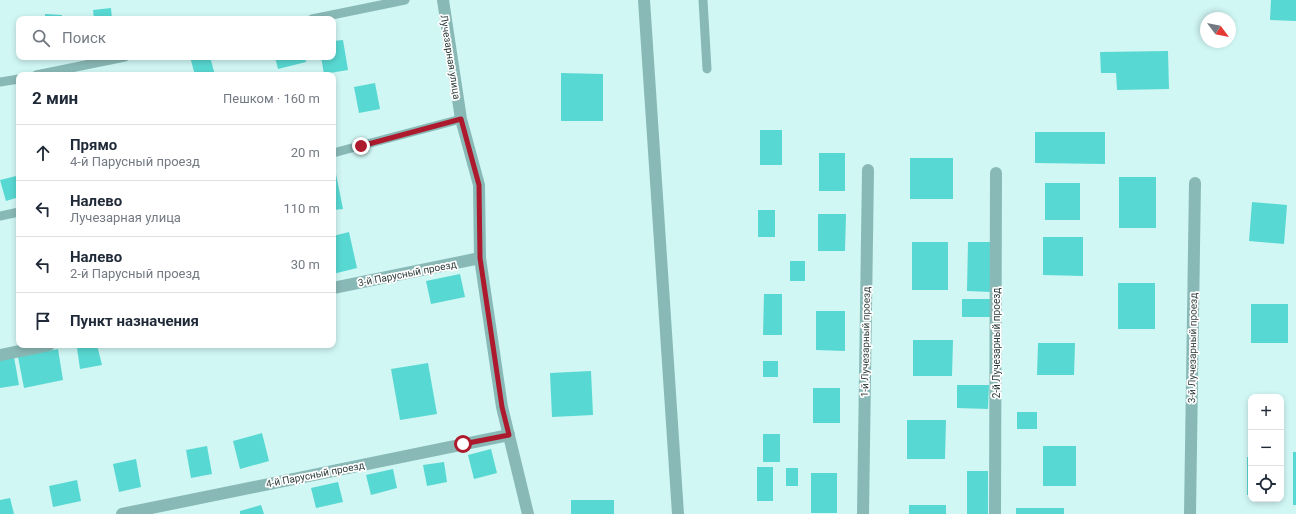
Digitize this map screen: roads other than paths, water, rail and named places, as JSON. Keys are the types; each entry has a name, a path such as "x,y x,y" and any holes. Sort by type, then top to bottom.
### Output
{"street":[{"name":"Лучезарная улица","path":"443,0 461,119 479,185 480,258 502,407 528,514"},
{"path":"644,0 678,514"},
{"name":"1-й Лучезарный проезд","path":"863,514 868,170"},
{"name":"2-й Лучезарный проезд","path":"995,514 996,173"},
{"name":"3-й Лучезарный проезд","path":"1190,514 1195,183"},
{"name":"3-й Парусный проезд","path":"336,287 480,258"},
{"path":"0,355 34,348"},
{"name":"4-й Парусный проезд","path":"122,514 509,435"}],"lane":[{"path":"327,16 405,0"},
{"path":"703,0 707,69"},
{"path":"51,72 110,60"},
{"path":"0,82 16,79"},
{"path":"336,152 461,119"},
{"path":"0,216 16,213"}]}
